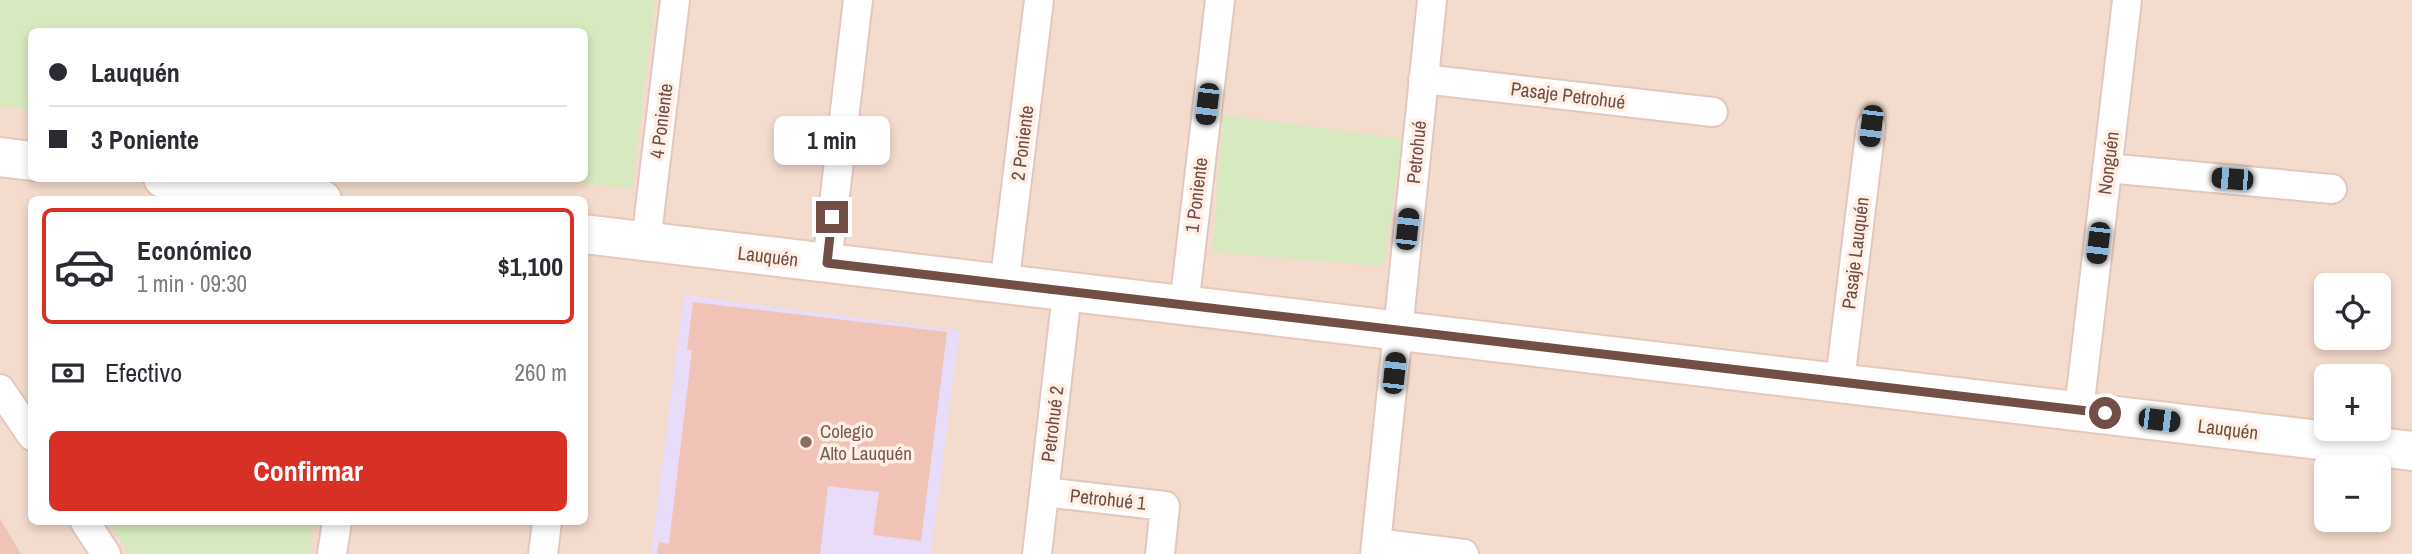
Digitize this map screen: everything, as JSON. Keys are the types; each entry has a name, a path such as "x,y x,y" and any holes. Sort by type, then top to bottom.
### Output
{"street":[{"name":"4 Poniente","path":"646,242 675,0"},
{"path":"827,263 859,0"},
{"name":"2 Poniente","path":"1003,286 1039,0"},
{"name":"1 Poniente","path":"1184,306 1220,0"},
{"name":"Petrohué","path":"1376,548 1432,0"},
{"name":"Nonguén","path":"2079,410 2127,0"},
{"name":"Pasaje Petrohué","path":"1423,79 1713,112"},
{"name":"Pasaje Lauquén","path":"1840,381 1871,126"},
{"path":"0,157 28,160"},
{"path":"2107,168 2332,189"},
{"path":"192,182 293,196"},
{"name":"Lauquén","path":"588,235 1003,286 1840,381 2412,452"},
{"name":"Petrohué 2","path":"1037,554 1067,293"},
{"path":"0,388 28,425"},
{"name":"Petrohué 1","path":"1044,492 1165,506 1160,554"},
{"path":"87,525 106,554"},
{"path":"332,554 337,525"},
{"path":"543,554 547,525"},
{"path":"1376,548 1464,554"}],"shaded area":[{"path":"0,0 2412,0 2412,554 0,554"},
{"name":"Colegio Alto Lauquén","path":"684,295 960,331 931,554 651,554"}],"green space":[{"path":"0,0 655,0 632,189 575,182 588,182 588,28 28,28 28,110 0,106"},
{"path":"1223,115 1402,139 1384,266 1213,252"},
{"path":"111,525 313,525 310,554 129,554"}],"building":[{"name":"Colegio Alto Lauquén","path":"693,302 947,332 921,541 873,535 879,492 828,486 820,554 657,554 659,542 669,544 692,350 687,350"},
{"path":"0,519 21,554 0,554"}],"place":[{"name":"Colegio Alto Lauquén","path":"806,442"}],"route":[{"path":"832,217 827,263 1046,291 2105,413"}]}
